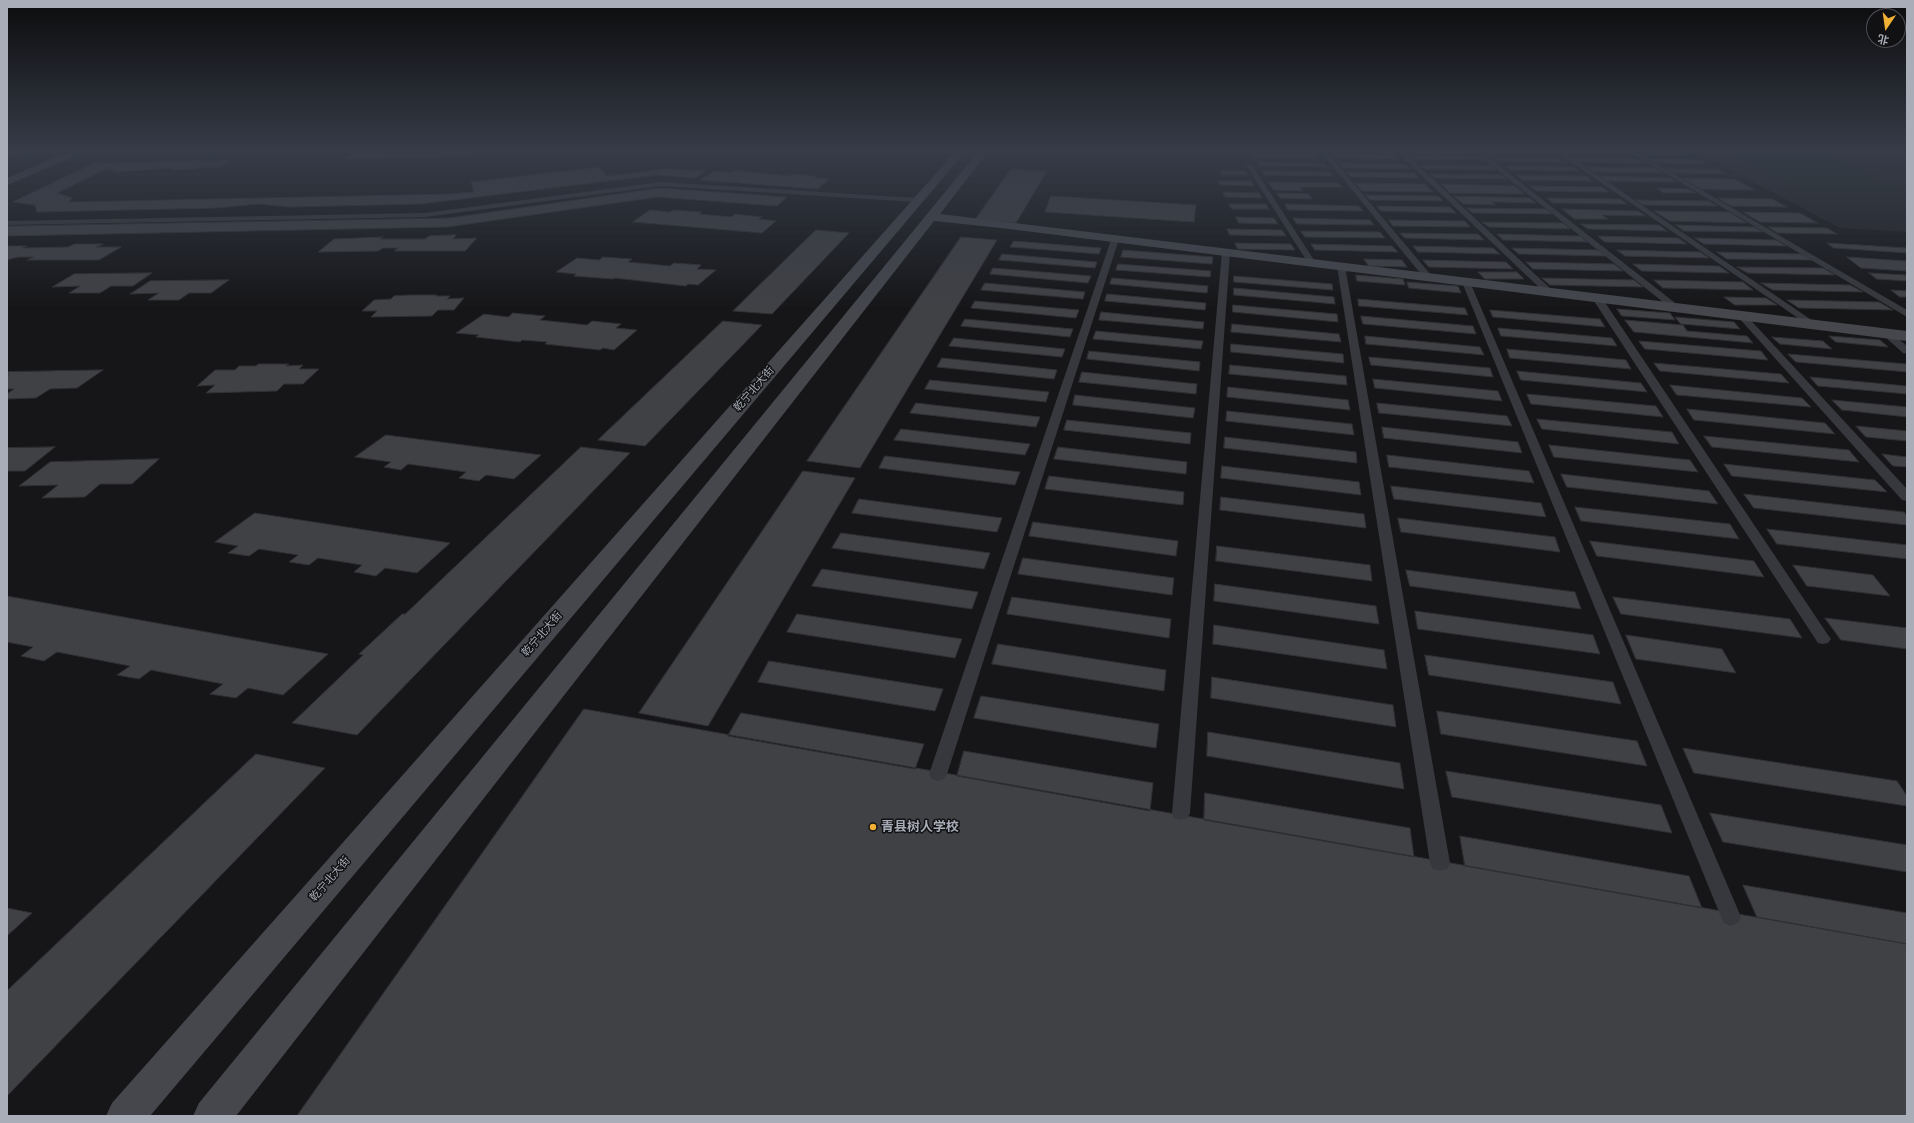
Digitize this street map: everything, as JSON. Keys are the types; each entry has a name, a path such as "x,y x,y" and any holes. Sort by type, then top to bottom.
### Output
{"main road":[{"name":"乾宁北大街","path":"212,1116 926,205"},
{"name":"乾宁北大街","path":"125,1116 928,205"},
{"path":"924,209 1116,238 1907,336"}],"lane":[{"path":"7,223 425,214 492,205"},
{"path":"886,205 924,209"},
{"path":"1275,205 1312,263"},
{"path":"1369,205 1428,277"},
{"path":"1457,205 1549,292"},
{"path":"1546,205 1676,308"},
{"path":"1638,205 1814,325"},
{"path":"1723,205 1907,314"},
{"path":"938,774 1116,238"},
{"path":"1181,813 1226,252"},
{"path":"1341,266 1440,863"},
{"path":"1466,282 1731,917"},
{"path":"1597,298 1823,638"},
{"path":"1742,316 1907,497"},
{"path":"1887,334 1907,351"}],"shaded area":[{"path":"1798,205 1907,205 1907,232 1840,228"}],"building":[{"path":"35,205 244,205 217,208 37,212"},
{"path":"273,205 359,205 289,207"},
{"path":"538,205 599,205 447,227 7,236 7,227 9,226 449,218"},
{"path":"985,205 1026,205 1016,223 975,220"},
{"path":"1047,205 1196,205 1194,222 1045,212"},
{"path":"1230,205 1267,205 1269,209 1232,209"},
{"path":"1286,205 1337,205 1359,206 1363,211 1288,210"},
{"path":"1673,205 1716,205 1717,206"},
{"path":"1784,205 1787,207 1731,206"},
{"path":"1377,206 1450,207 1456,213 1381,211"},
{"path":"1467,208 1546,209 1552,214 1473,213"},
{"path":"1562,209 1638,211 1646,216 1602,215 1608,219 1575,219"},
{"path":"650,210 670,212 673,210 702,212 699,214 732,217 735,214 762,217 759,219 776,221 762,233 633,222"},
{"path":"1654,211 1729,212 1747,223 1670,221"},
{"path":"1743,212 1800,213 1818,223 1760,222"},
{"path":"1236,217 1274,218 1278,224 1239,223"},
{"path":"1293,218 1370,220 1374,225 1297,224"},
{"path":"1389,220 1465,221 1470,227 1393,226"},
{"path":"1482,222 1563,223 1570,229 1489,227"},
{"path":"1581,224 1659,225 1667,231 1588,229"},
{"path":"1676,225 1754,227 1763,232 1684,231"},
{"path":"1768,227 1827,228 1837,234 1778,233"},
{"path":"1227,229 1282,230 1286,236 1230,235"},
{"path":"816,230 849,233 772,314 733,311"},
{"path":"1301,231 1380,232 1385,238 1305,237"},
{"path":"1400,233 1478,234 1484,240 1405,238"},
{"path":"1497,234 1580,236 1587,242 1503,240"},
{"path":"456,235 453,239 477,238 465,251 394,251 398,248 383,248 378,251 318,252 334,239 383,237 380,239 425,239 429,236"},
{"path":"1598,236 1678,238 1687,244 1605,242"},
{"path":"961,237 997,240 860,468 807,461"},
{"path":"1695,238 1776,240 1786,246 1704,244"},
{"path":"1014,241 1101,248 1099,254 1010,247"},
{"path":"1235,243 1291,244 1295,250 1238,249"},
{"path":"1827,243 1907,248 1907,253 1834,248"},
{"path":"75,244 103,244 96,247 121,247 99,260 27,260 34,257 18,257 7,260 7,246 27,246 22,248 68,247"},
{"path":"1311,244 1392,246 1398,252 1315,250"},
{"path":"1413,246 1493,248 1500,254 1418,252"},
{"path":"1512,248 1598,250 1606,256 1519,254"},
{"path":"1123,250 1213,257 1212,264 1121,257"},
{"path":"1617,250 1700,252 1709,258 1625,256"},
{"path":"1717,252 1801,254 1812,260 1727,259"},
{"path":"1002,254 1097,262 1095,268 999,260"},
{"path":"603,257 632,259 628,262 670,266 674,263 701,265 697,269 716,270 698,285 688,284 686,286 615,278 574,276 576,274 556,272 577,258 599,260"},
{"path":"1847,257 1907,261 1907,271 1861,268"},
{"path":"1364,259 1402,260 1407,267 1369,266"},
{"path":"1423,260 1506,262 1513,269 1429,267"},
{"path":"1526,262 1614,264 1623,271 1533,269"},
{"path":"1118,264 1211,271 1210,277 1116,270"},
{"path":"1633,264 1719,266 1729,273 1642,271"},
{"path":"1737,267 1823,268 1835,275 1748,273"},
{"path":"993,268 1091,276 1088,283 990,274"},
{"path":"1478,272 1517,272 1524,279 1485,279"},
{"path":"152,273 133,286 111,286 100,293 69,293 80,286 52,287 74,274"},
{"path":"1869,273 1907,275 1907,281 1877,279"},
{"path":"1356,275 1403,279 1405,285 1357,281"},
{"path":"1234,276 1332,284 1333,290 1234,282"},
{"path":"1112,278 1208,286 1207,293 1110,284"},
{"path":"1542,278 1634,280 1643,287 1550,285"},
{"path":"229,280 211,293 189,293 179,300 148,300 159,293 130,294 150,281"},
{"path":"1654,280 1743,282 1753,290 1663,288"},
{"path":"1407,282 1458,286 1461,293 1409,288"},
{"path":"985,283 1085,292 1083,299 981,290"},
{"path":"1761,283 1850,285 1863,292 1773,290"},
{"path":"1234,288 1334,297 1335,304 1234,295"},
{"path":"1891,290 1907,291 1907,297 1900,297"},
{"path":"1107,294 1206,303 1205,310 1105,301"},
{"path":"394,296 450,296 447,299 464,298 454,310 438,310 432,316 371,317 377,311 362,311 374,300 391,299"},
{"path":"1724,297 1766,298 1777,305 1735,305"},
{"path":"1358,299 1465,308 1468,315 1359,306"},
{"path":"1787,300 1879,302 1893,310 1799,308"},
{"path":"975,301 1079,310 1076,318 971,308"},
{"path":"1233,305 1337,314 1338,322 1233,312"},
{"path":"1617,309 1670,313 1675,320 1622,316"},
{"path":"1490,310 1600,319 1605,327 1493,317"},
{"path":"1101,312 1204,322 1203,329 1099,320"},
{"path":"513,313 545,316 540,320 587,325 592,321 621,324 616,328 637,330 614,350 603,348 600,350 545,344 547,342 522,340 520,342 476,337 479,335 456,333 484,314 508,317"},
{"path":"1361,316 1473,326 1476,334 1363,324"},
{"path":"1675,317 1734,322 1740,329 1681,324"},
{"path":"965,319 1073,329 1070,337 961,326"},
{"path":"1625,320 1683,325 1687,331 1747,336 1753,343 1634,332"},
{"path":"723,321 762,325 645,446 598,440"},
{"path":"1232,324 1339,334 1341,342 1231,332"},
{"path":"1498,328 1612,338 1617,346 1501,336"},
{"path":"1096,331 1203,341 1201,349 1093,339"},
{"path":"1365,336 1480,347 1484,355 1366,344"},
{"path":"1829,336 1880,340 1888,347 1836,342"},
{"path":"1772,337 1823,341 1832,349 1780,344"},
{"path":"954,338 1065,349 1062,357 949,346"},
{"path":"1639,341 1761,351 1768,360 1645,349"},
{"path":"1231,344 1343,354 1344,363 1231,352"},
{"path":"1507,349 1626,360 1631,369 1510,358"},
{"path":"1089,351 1200,362 1199,371 1087,359"},
{"path":"1788,354 1907,364 1907,372 1796,362"},
{"path":"1369,357 1490,368 1493,377 1371,365"},
{"path":"942,358 1057,370 1054,379 937,367"},
{"path":"1654,363 1781,374 1789,383 1660,371"},
{"path":"258,364 289,364 286,366 303,365 299,369 319,369 303,384 284,384 277,391 206,393 215,385 197,386 215,370 235,370 239,366 256,366"},
{"path":"1230,365 1346,376 1347,385 1229,374"},
{"path":"103,370 77,388 50,389 36,398 7,399 7,394 14,389 7,389 8,372"},
{"path":"1517,371 1641,383 1647,392 1521,380"},
{"path":"1082,372 1197,384 1196,394 1079,382"},
{"path":"1810,377 1907,386 1907,394 1818,386"},
{"path":"1373,379 1498,391 1502,401 1375,388"},
{"path":"930,380 1049,392 1046,402 925,389"},
{"path":"1670,385 1802,398 1811,407 1677,395"},
{"path":"1228,387 1348,400 1350,410 1227,397"},
{"path":"1527,394 1656,406 1663,417 1531,404"},
{"path":"1075,395 1195,408 1193,418 1073,405"},
{"path":"1832,400 1907,407 1907,417 1842,410"},
{"path":"916,403 1040,417 1036,427 910,413"},
{"path":"1377,403 1507,416 1512,426 1379,413"},
{"path":"1687,409 1825,423 1835,434 1694,420"},
{"path":"1227,411 1352,424 1354,435 1226,421"},
{"path":"1537,419 1672,432 1679,444 1542,429"},
{"path":"1067,420 1191,433 1190,444 1064,430"},
{"path":"1856,426 1907,431 1907,441 1866,437"},
{"path":"1382,427 1518,442 1522,453 1384,438"},
{"path":"901,429 1030,444 1025,455 894,440"},
{"path":"386,435 541,455 514,479 486,475 479,481 459,478 466,472 408,464 401,470 384,467 391,462 355,457"},
{"path":"1704,436 1849,450 1859,462 1712,447"},
{"path":"1225,437 1356,452 1357,463 1224,448"},
{"path":"1549,445 1690,460 1698,472 1554,457"},
{"path":"55,447 25,471 7,471 7,448"},
{"path":"581,447 630,453 357,735 292,723 363,655 359,654 402,614 405,614"},
{"path":"1058,447 1187,462 1186,474 1054,459"},
{"path":"1882,454 1907,457 1907,467 1893,466"},
{"path":"1387,455 1529,471 1534,483 1389,467"},
{"path":"885,456 1020,472 1015,485 879,468"},
{"path":"159,459 132,484 100,484 85,497 42,498 58,485 19,486 50,462"},
{"path":"1724,464 1875,480 1887,492 1732,476"},
{"path":"1222,466 1359,482 1361,495 1221,478"},
{"path":"803,471 855,478 708,726 639,713"},
{"path":"1561,474 1709,491 1718,504 1567,487"},
{"path":"1049,476 1184,492 1183,505 1045,489"},
{"path":"1391,486 1541,503 1546,517 1394,499"},
{"path":"1744,494 1904,512 1907,516 1907,525 1754,508"},
{"path":"1221,497 1364,514 1366,528 1220,510"},
{"path":"859,499 1002,518 997,532 852,513"},
{"path":"1575,507 1730,524 1739,539 1581,521"},
{"path":"255,513 450,543 417,573 385,568 376,576 354,572 362,565 318,558 309,565 289,562 298,555 259,549 249,556 228,553 238,546 215,542"},
{"path":"1398,518 1555,537 1560,552 1401,532"},
{"path":"1033,522 1178,541 1176,556 1029,536"},
{"path":"1767,529 1907,545 1907,559 1777,544"},
{"path":"841,533 990,553 984,569 832,548"},
{"path":"1590,541 1754,561 1764,577 1597,556"},
{"path":"1217,546 1370,565 1372,581 1216,561"},
{"path":"1023,558 1174,578 1172,595 1018,574"},
{"path":"1793,565 1873,575 1890,596 1807,586"},
{"path":"822,569 978,592 972,609 812,586"},
{"path":"1406,570 1575,592 1581,609 1410,586"},
{"path":"1215,584 1376,606 1379,624 1214,601"},
{"path":"7,596 328,654 283,695 248,688 236,698 210,694 223,684 151,670 139,679 117,675 130,666 57,652 44,661 21,656 33,647 7,642"},
{"path":"1012,597 1171,619 1169,638 1007,614"},
{"path":"1613,597 1790,619 1802,638 1621,614"},
{"path":"1415,611 1593,635 1600,654 1418,629"},
{"path":"797,614 962,639 955,658 787,632"},
{"path":"1825,618 1907,628 1907,649 1841,640"},
{"path":"1214,625 1384,650 1387,669 1213,644"},
{"path":"1626,635 1722,649 1736,673 1636,659"},
{"path":"998,644 1166,670 1164,691 992,664"},
{"path":"1425,655 1613,682 1621,704 1429,675"},
{"path":"769,661 943,689 935,711 758,682"},
{"path":"1212,677 1393,705 1396,727 1211,698"},
{"path":"981,696 1159,724 1156,748 974,718"},
{"name":"青县树人学校","path":"584,709 1907,944 1907,1116 297,1116"},
{"path":"1437,711 1637,741 1647,766 1441,734"},
{"path":"741,713 924,744 915,769 728,736"},
{"path":"1208,732 1400,763 1404,789 1207,756"},
{"path":"1683,748 1897,781 1907,796 1907,806 1694,773"},
{"path":"964,751 1153,783 1150,811 957,776"},
{"path":"256,754 325,768 7,1096 7,991"},
{"path":"1446,771 1661,805 1672,833 1452,797"},
{"path":"1205,793 1410,828 1414,857 1204,820"},
{"path":"1710,813 1907,845 1907,872 1723,842"},
{"path":"1460,836 1689,876 1702,908 1465,866"},
{"path":"1743,885 1907,913 1907,944 1757,917"},
{"path":"7,908 32,913 7,936"}],"place":[{"name":"青县树人学校","path":"873,827"}]}
